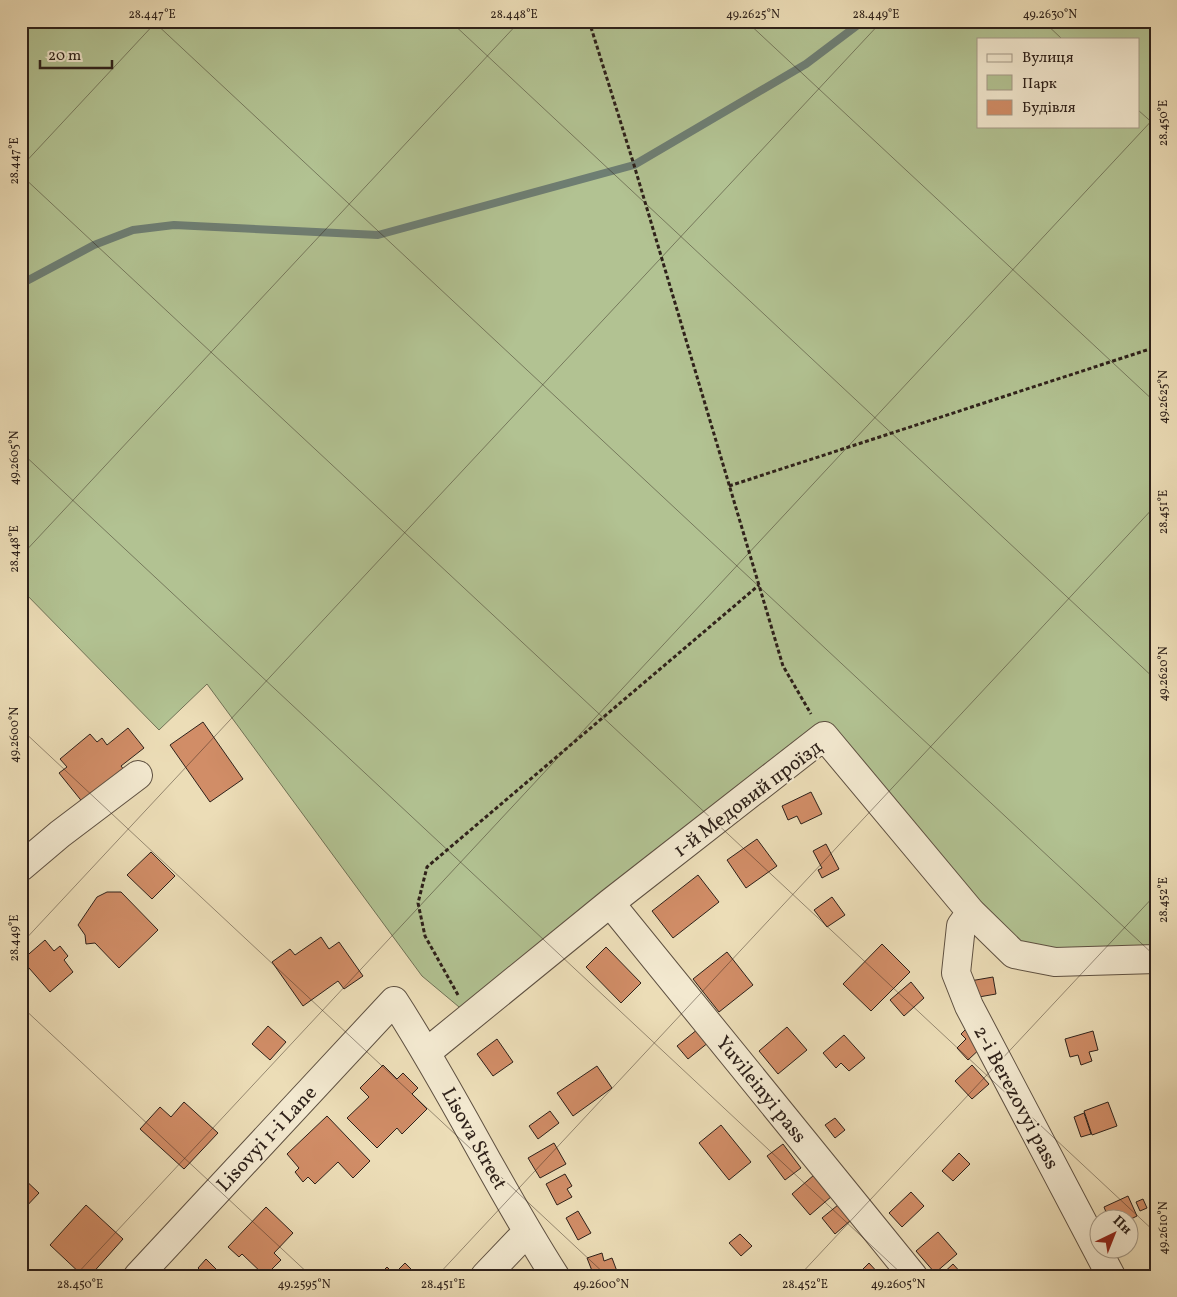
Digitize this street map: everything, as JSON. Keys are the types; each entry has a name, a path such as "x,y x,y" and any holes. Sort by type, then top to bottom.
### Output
{"street":[{"name":"1-й Медовий проїзд","path":"427,1052 610,903 824,736 971,912 1014,954 1054,962 1156,959"},
{"path":"21,867 60,834 138,775"},
{"name":"Yuvileinyi pass","path":"610,903 913,1276"},
{"name":"2-i Berezovyi pass","path":"971,912 961,926 956,973 968,1006 1111,1276"},
{"name":"Lisova Street","path":"394,1001 427,1052 527,1232 555,1276"},
{"name":"Lisovyi 1-i Lane","path":"138,1276 394,1001"},
{"path":"485,1276 527,1232"}],"path":[{"path":"589,21 634,165 783,666 824,736"},
{"path":"729,486 1156,347"},
{"path":"471,1017 424,936 418,903 427,867 759,585"}],"green space":[{"path":"21,21 1156,21 1156,955 1017,953 824,736 471,1017 422,976 207,684 159,730 21,589"}],"building":[{"path":"203,722 243,779 210,802 170,745"},
{"path":"128,728 144,748 121,766 125,771 84,804 59,773 67,767 60,759 90,734 97,742 102,738 107,745"},
{"path":"811,792 822,814 801,824 797,816 788,820 782,806"},
{"path":"757,839 777,866 746,888 727,860"},
{"path":"826,844 839,869 822,878 818,870 822,868 813,851"},
{"path":"151,852 175,876 152,899 127,875"},
{"path":"698,875 719,902 673,938 652,911"},
{"path":"107,892 121,892 158,930 119,968 95,943 86,944 85,935 78,925 97,897"},
{"path":"832,897 845,915 827,927 814,910"},
{"path":"321,937 329,949 339,942 363,976 344,989 338,981 303,1006 272,962 290,949 295,955"},
{"path":"45,940 54,951 60,946 68,956 64,960 73,972 50,992 22,960"},
{"path":"882,944 910,972 871,1011 843,984"},
{"path":"606,947 641,983 621,1003 586,967"},
{"path":"727,952 753,985 719,1012 693,979"},
{"path":"993,977 996,994 973,998 970,981"},
{"path":"911,982 924,998 904,1016 890,1000"},
{"path":"971,1024 984,1045 968,1060 957,1048 966,1039 961,1034"},
{"path":"268,1026 286,1042 270,1060 252,1044"},
{"path":"787,1027 807,1050 778,1074 759,1051"},
{"path":"698,1029 709,1042 688,1059 677,1046"},
{"path":"1093,1031 1098,1050 1089,1052 1092,1061 1081,1065 1078,1055 1070,1057 1065,1039"},
{"path":"844,1035 865,1058 849,1071 841,1063 836,1068 823,1053"},
{"path":"497,1039 513,1062 493,1076 477,1054"},
{"path":"383,1065 397,1079 403,1073 418,1088 412,1094 427,1109 402,1134 397,1128 377,1148 347,1118 369,1097 360,1088"},
{"path":"972,1065 989,1084 972,1099 955,1081"},
{"path":"597,1066 612,1088 573,1116 557,1093"},
{"path":"184,1102 218,1133 184,1169 140,1129 160,1107 171,1117"},
{"path":"1108,1102 1117,1126 1092,1135 1084,1111"},
{"path":"550,1111 559,1123 538,1139 529,1126"},
{"path":"1084,1113 1091,1134 1081,1137 1074,1117"},
{"path":"327,1116 370,1161 353,1178 338,1162 315,1184 308,1177 303,1182 295,1172 299,1168 287,1154"},
{"path":"835,1118 845,1130 835,1138 825,1125"},
{"path":"721,1125 751,1162 729,1180 699,1143"},
{"path":"554,1143 566,1164 540,1178 528,1158"},
{"path":"783,1144 801,1168 785,1180 767,1156"},
{"path":"959,1153 970,1164 953,1181 942,1171"},
{"path":"565,1174 572,1186 567,1189 572,1197 557,1205 546,1184"},
{"path":"814,1175 832,1196 810,1215 792,1194"},
{"path":"21,1176 39,1193 23,1210 21,1209"},
{"path":"911,1192 924,1206 902,1227 889,1213"},
{"path":"1128,1196 1134,1210 1105,1210 1104,1207"},
{"path":"1143,1199 1147,1208 1140,1211 1136,1202"},
{"path":"86,1205 123,1239 90,1276 83,1276 50,1245"},
{"path":"838,1205 851,1220 835,1234 822,1218"},
{"path":"266,1207 293,1233 274,1253 281,1260 265,1276 242,1254 239,1257 228,1247"},
{"path":"578,1211 591,1233 578,1240 566,1218"},
{"path":"938,1232 957,1254 935,1273 916,1251"},
{"path":"740,1234 752,1246 741,1256 729,1243"},
{"path":"602,1253 604,1261 612,1258 618,1274 613,1276 594,1276 587,1258"},
{"path":"206,1259 219,1272 216,1276 206,1276 198,1268"},
{"path":"405,1263 418,1276 378,1276 387,1267 394,1274"},
{"path":"869,1263 881,1276 856,1276"},
{"path":"953,1264 963,1275 940,1276"},
{"path":"190,1269 196,1276 183,1276"},
{"path":"742,1270 748,1276 736,1276"}],"waterway":[{"path":"21,284 94,245 133,230 174,225 378,235 634,165 806,64 863,21"}]}
